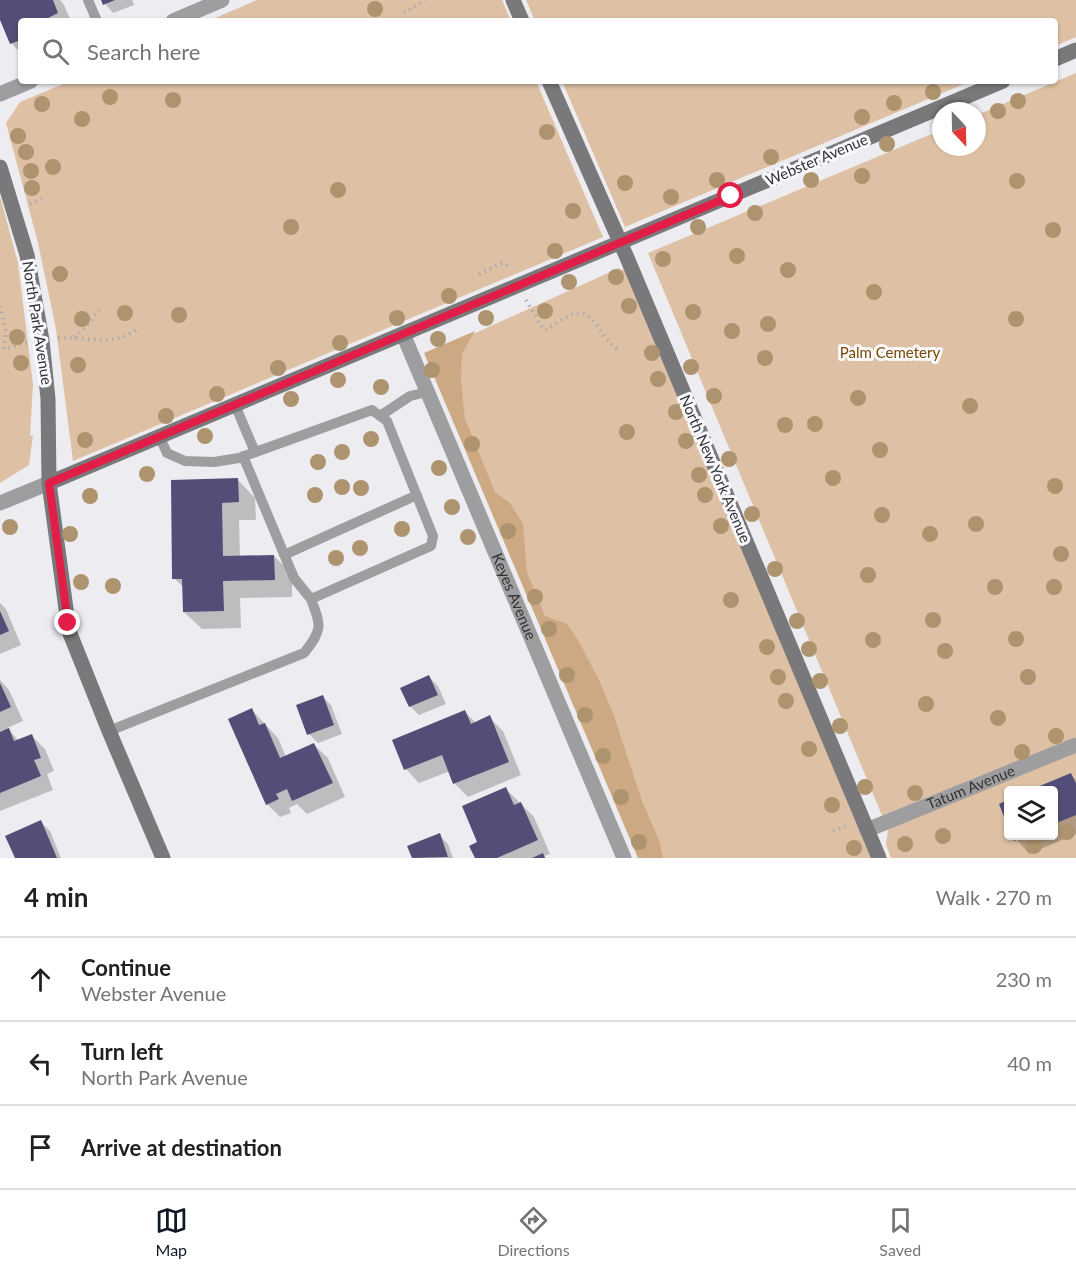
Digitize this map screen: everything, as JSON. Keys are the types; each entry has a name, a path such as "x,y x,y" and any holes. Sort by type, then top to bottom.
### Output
{"street":[{"path":"180,18 222,0"},
{"path":"513,0 521,18"},
{"path":"1058,58 1076,50"},
{"path":"0,94 24,84"},
{"name":"North New York Avenue","path":"550,84 620,243 879,858"},
{"name":"Webster Avenue","path":"0,503 996,84"},
{"name":"North Park Avenue","path":"0,167 27,255 42,340 48,399 49,483 69,631 163,858"},
{"name":"Keyes Avenue","path":"403,334 624,858"},
{"name":"Tatum Avenue","path":"867,830 1076,745"}],"lane":[{"path":"88,0 96,18"},
{"path":"380,416 410,396 427,392"},
{"path":"235,405 255,452"},
{"path":"159,436 166,453 185,461 214,462 241,457 372,410 387,421 433,536 431,546 311,599"},
{"path":"109,731 304,653 315,639 320,624 311,599 294,578 241,457"},
{"path":"284,555 417,495"}],"path":[{"path":"404,14 425,0"},
{"path":"479,274 502,263 506,264 545,330 572,315 586,314 595,322 609,344 620,350"},
{"path":"74,337 84,329 99,310"}],"green space":[{"path":"257,0 502,0 510,18 215,18"},
{"path":"526,0 1076,0 1076,37 1058,45 1058,18 534,18"},
{"name":"Palm Cemetery","path":"1076,73 1076,858 891,858 886,844 888,830 648,253 932,134 932,156 986,156 986,111 1050,84 1058,84 1058,81"},
{"path":"63,84 537,84 603,237 73,461 56,329 38,243 6,123 20,102"},
{"path":"563,84 964,84 625,227"},
{"path":"0,196 18,263 33,384 30,436 33,435 29,465 0,483"},
{"path":"628,267 871,858 641,858 429,354 619,268 621,270"}],"shaded area":[{"path":"475,331 462,354 461,380 465,419 495,492 510,503 523,524 527,572 545,616 567,624 599,680 613,713 642,801 659,840 663,858 638,858 424,353"}],"building":[{"path":"0,0 53,0 58,13 48,18 18,18 18,41 10,44 0,20"},
{"path":"101,0 115,0 103,5"},
{"path":"238,478 239,502 222,503 223,556 274,555 275,580 223,581 224,611 183,612 182,579 172,579 171,480"},
{"path":"0,611 9,631 0,635"},
{"path":"429,675 438,695 409,707 400,688"},
{"path":"0,683 11,707 0,712"},
{"path":"323,695 334,725 307,735 296,705"},
{"path":"252,708 259,725 265,723 280,758 314,743 333,783 292,801 287,789 276,794 279,799 266,805 228,719"},
{"path":"465,710 471,724 490,715 509,762 453,784 442,755 404,770 392,740"},
{"path":"9,728 14,741 32,734 41,758 34,760 41,776 0,793 0,732"},
{"path":"1071,773 1076,784 1076,815 1058,822 1058,786 1040,786"},
{"path":"506,787 514,805 521,802 538,840 497,858 475,858 469,846 477,842 462,806"},
{"path":"1004,802 1004,817 999,804"},
{"path":"41,820 57,858 15,858 5,836"},
{"path":"440,833 448,857 412,858 407,846"},
{"path":"543,853 545,858 532,858"}],"route":[{"path":"68,623 49,483 731,196"}]}
